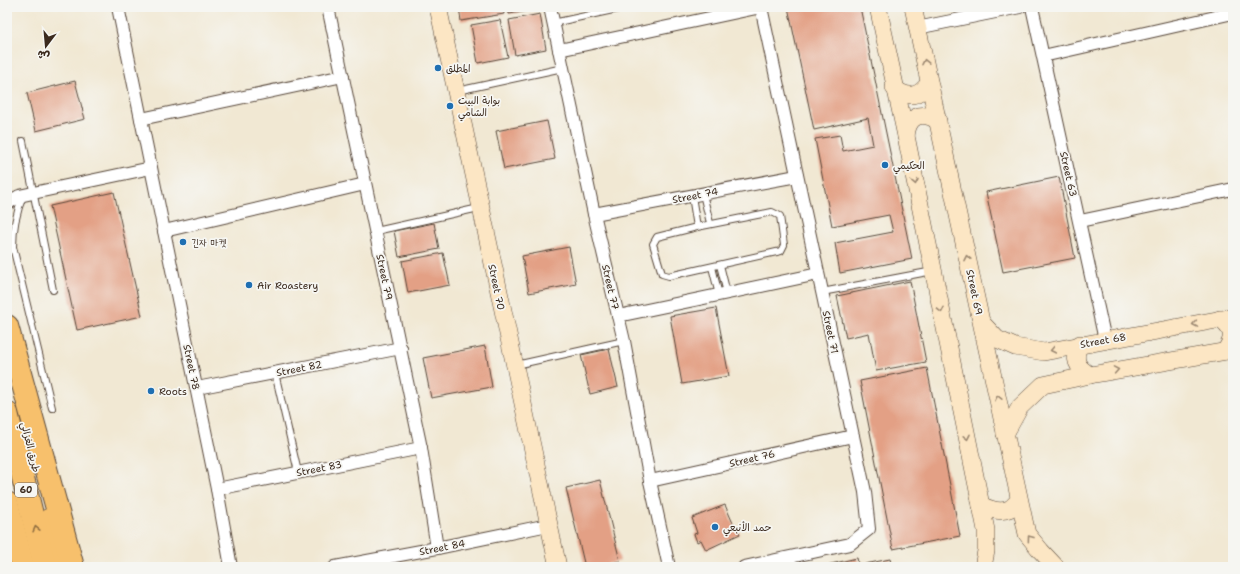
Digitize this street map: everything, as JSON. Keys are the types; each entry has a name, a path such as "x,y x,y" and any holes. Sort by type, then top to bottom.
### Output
{"highway":[{"path":"7,326 73,567"},
{"name":"60","path":"7,412 45,567"},
{"name":"60","path":"7,503 23,567"}],"main road":[{"name":"طريق الغزالي","path":"7,351 61,567"},
{"path":"7,538 14,567"}],"street":[{"name":"Street 78","path":"118,7 217,489 231,567"},
{"name":"Street 79","path":"328,7 401,348 421,448 437,548"},
{"name":"Street 70","path":"438,7 558,567"},
{"name":"Street 77","path":"550,7 594,214 624,341 650,481 669,567"},
{"path":"560,50 761,7"},
{"name":"Street 71","path":"744,567 770,564 850,544 868,529 865,492 761,7"},
{"path":"878,7 894,88 906,136 986,530 986,551 983,567"},
{"name":"Street 69","path":"913,7 1027,534 1056,567"},
{"path":"917,28 1020,7"},
{"name":"Street 63","path":"1032,7 1105,340"},
{"path":"1043,56 1211,12 1233,13"},
{"path":"142,119 343,76"},
{"path":"894,88 901,93 909,95 917,94 924,90 929,83"},
{"path":"906,136 907,127 912,119 916,117 921,115 930,116 938,121"},
{"path":"7,204 21,194 152,168"},
{"name":"Street 74","path":"594,214 797,176"},
{"path":"164,231 365,184"},
{"path":"1080,221 1233,189"},
{"path":"618,316 818,274"},
{"path":"1005,434 1020,406 1043,385 1229,350 1232,334 1226,318"},
{"name":"Street 68","path":"981,322 997,339 1015,347 1044,352 1080,344 1226,318"},
{"path":"1080,344 1076,353 1076,362 1082,370 1090,375"},
{"name":"Street 82","path":"196,388 401,348"},
{"name":"Street 76","path":"650,481 853,436"},
{"name":"Street 83","path":"217,489 421,448"},
{"path":"981,505 989,509 999,511 1009,509 1019,500"},
{"name":"Street 84","path":"335,567 393,562 437,548 548,525"}],"lane":[{"path":"553,23 627,7"},
{"path":"456,92 563,68"},
{"path":"22,141 21,194 20,204 14,225 13,247 52,408"},
{"path":"21,194 53,290"},
{"path":"698,195 710,224"},
{"path":"697,227 698,195"},
{"path":"376,231 480,208"},
{"path":"772,212 780,216 784,245 780,250 712,267 669,276 662,274 653,244 657,238 697,227 772,212"},
{"path":"720,265 723,294"},
{"path":"712,267 723,294"},
{"path":"822,292 933,272"},
{"path":"514,365 624,341"},
{"path":"275,373 298,472"}],"building":[{"path":"459,7 503,7 504,14 461,21"},
{"path":"508,7 535,7 536,10 509,14"},
{"path":"788,7 860,7 912,259 840,273 835,243 893,232 889,215 832,226 815,139 840,135 843,151 873,145 868,118 814,130"},
{"path":"540,14 546,49 515,55 509,20"},
{"path":"500,20 508,57 478,63 471,25"},
{"path":"75,81 85,119 36,131 27,93"},
{"path":"547,121 555,159 504,169 496,131"},
{"path":"1059,177 1075,258 1003,272 986,192"},
{"path":"114,192 142,316 77,330 50,206"},
{"path":"434,223 439,249 399,257 394,231"},
{"path":"569,247 576,284 529,293 522,256"},
{"path":"443,253 450,285 408,293 402,261"},
{"path":"910,281 926,362 876,371 869,333 846,338 837,296"},
{"path":"716,308 729,376 682,384 670,316"},
{"path":"485,346 492,387 431,398 423,358"},
{"path":"609,349 618,387 590,394 581,355"},
{"path":"927,368 960,536 893,549 860,381"},
{"path":"600,480 620,561 596,567 585,567 566,488"},
{"name":"حمد الأنبعي","path":"725,505 740,534 706,550 701,540 697,542 694,534 697,533 692,518"},
{"path":"857,558 859,567 822,567 822,566"},
{"path":"890,559 892,567 865,567 865,564"}],"place":[{"name":"المطلق","path":"438,68"},
{"name":"بوابة البيت الشامي","path":"450,106"},
{"name":"الحكيمي","path":"885,165"},
{"name":"긴자 마켓","path":"183,242"},
{"name":"Air Roastery","path":"249,285"},
{"name":"Roots","path":"151,391"},
{"name":"حمد الأنبعي","path":"715,527"}]}
